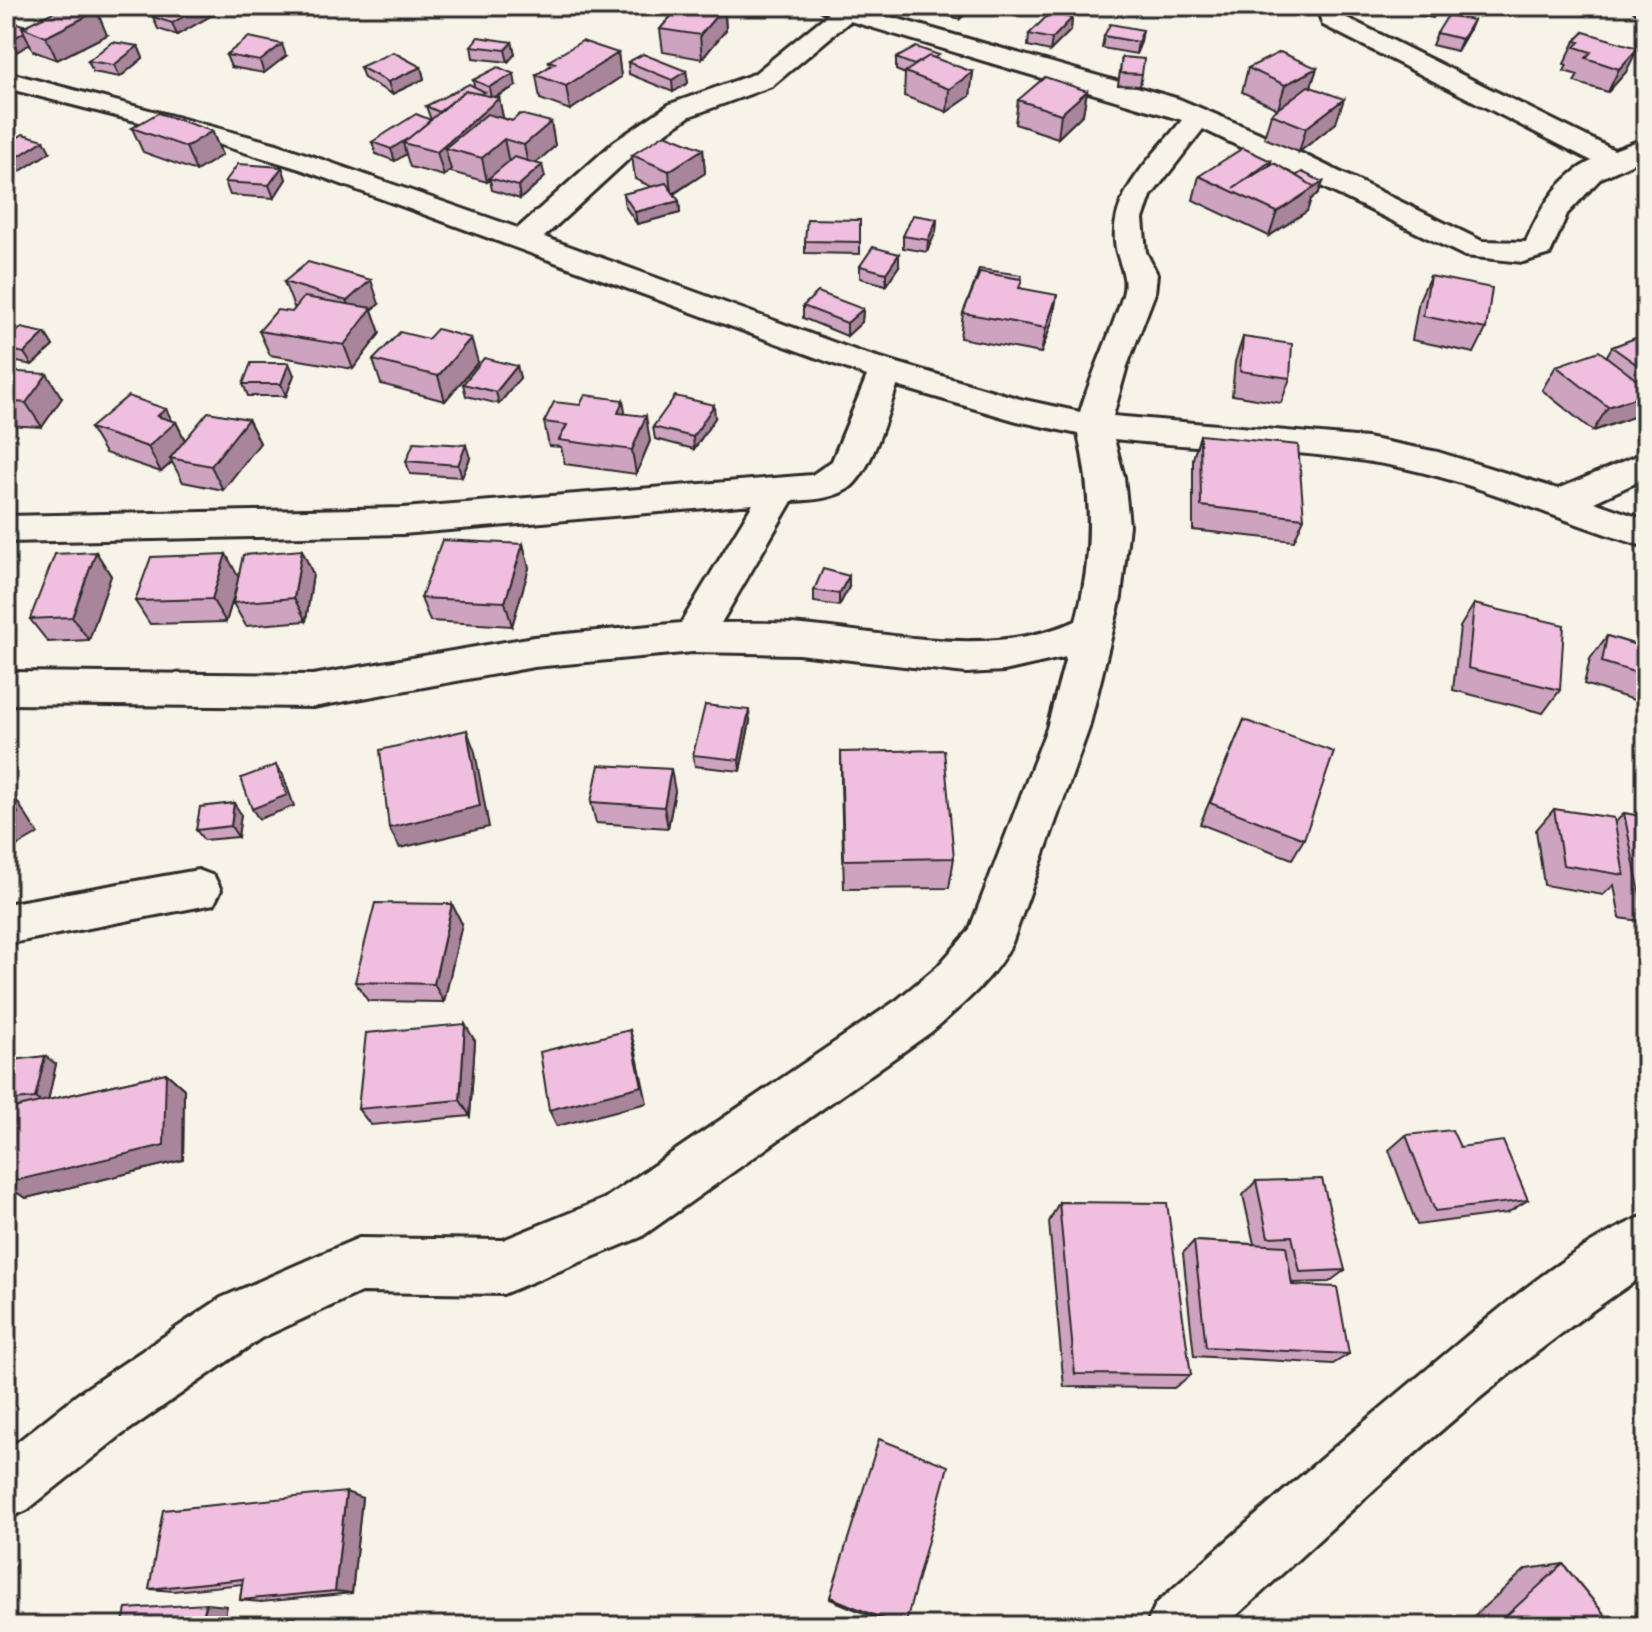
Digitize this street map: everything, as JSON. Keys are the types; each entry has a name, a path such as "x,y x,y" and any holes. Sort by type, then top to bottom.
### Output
{"street":[{"path":"1328,6 1332,20 1353,32 1437,70 1612,160"},
{"path":"522,241 624,148 680,110 763,80 843,8 1169,105 1247,138 1476,250 1523,253 1539,248 1553,211 1591,172 1646,146"},
{"path":"6,80 179,122 352,178 886,372 1022,411 1093,425 1370,450 1472,474 1646,534"},
{"path":"6,1489 99,1415 241,1318 359,1265 503,1267 622,1218 914,1016 955,981 988,943 1068,728 1102,597 1110,525 1106,477 1093,425 1110,366 1139,293 1141,274 1127,234 1133,207 1157,167 1198,118"},
{"path":"6,529 403,521 815,487 835,480 848,467 886,372"},
{"path":"1558,504 1646,464"},
{"path":"693,637 781,489"},
{"path":"6,688 313,691 534,652 693,637 786,638 966,658 1004,656 1064,643 1094,630"},
{"path":"6,924 198,890"},
{"path":"1178,1626 1336,1484 1547,1306 1646,1242"}],"building":[{"path":"66,6 82,6 97,11 46,37 22,27"},
{"path":"173,6 202,6 172,23 153,17"},
{"path":"680,6 724,7 700,35 660,29"},
{"path":"1050,13 1072,18 1052,39 1029,34"},
{"path":"1448,15 1473,20 1462,39 1437,33"},
{"path":"13,22 26,26 22,27 24,32 6,43 6,26"},
{"path":"1110,24 1143,30 1138,42 1104,36"},
{"path":"1584,32 1638,48 1619,69 1586,58 1591,52 1575,47 1580,42 1575,41"},
{"path":"249,37 282,44 260,61 226,55"},
{"path":"478,37 512,42 505,50 471,46"},
{"path":"582,41 618,53 566,86 536,75 555,63 549,61"},
{"path":"112,42 138,46 114,65 88,61"},
{"path":"916,47 939,55 934,58 929,56 914,65 896,58"},
{"path":"393,52 421,67 388,82 360,67"},
{"path":"1280,52 1317,68 1285,85 1248,68"},
{"path":"643,54 686,71 672,80 628,62"},
{"path":"929,56 973,72 949,89 905,72"},
{"path":"1122,57 1144,59 1142,74 1120,73"},
{"path":"498,67 514,74 489,87 473,80"},
{"path":"1045,77 1087,91 1061,114 1018,100"},
{"path":"469,84 485,92 465,91 439,112 426,106"},
{"path":"1308,86 1344,99 1306,128 1271,114"},
{"path":"465,91 499,98 437,152 403,143"},
{"path":"158,113 212,131 186,147 132,128"},
{"path":"416,114 431,120 410,137 391,149 372,142"},
{"path":"487,114 512,121 520,114 551,122 524,145 504,139 482,158 445,148"},
{"path":"23,134 44,140 6,163 6,145"},
{"path":"665,134 703,149 669,171 632,155"},
{"path":"1243,148 1271,161 1233,188 1274,163 1315,187 1277,212 1199,176"},
{"path":"514,157 542,165 518,186 489,178"},
{"path":"238,164 282,167 269,185 225,182"},
{"path":"1302,172 1323,182 1315,187 1296,176"},
{"path":"666,183 679,201 635,212 623,194"},
{"path":"913,215 937,219 928,240 903,236"},
{"path":"807,219 860,220 860,242 805,241"},
{"path":"873,247 899,254 886,273 860,266"},
{"path":"308,262 371,280 347,301 284,282"},
{"path":"979,269 1022,275 1021,279 980,272 975,282"},
{"path":"980,272 1022,279 1019,288 1057,295 1046,328 963,313"},
{"path":"1430,276 1492,288 1486,329 1423,316"},
{"path":"818,292 863,309 847,323 803,306"},
{"path":"304,297 372,308 344,345 259,331 277,310 292,312"},
{"path":"21,328 45,333 24,353 6,349 6,341"},
{"path":"437,329 471,338 438,376 373,360 400,332 428,339"},
{"path":"1646,334 1646,371 1612,347"},
{"path":"1243,337 1292,344 1290,378 1240,371"},
{"path":"1599,351 1646,387 1646,394 1608,407 1556,366"},
{"path":"484,358 517,366 496,392 463,384"},
{"path":"251,363 289,363 281,384 243,384"},
{"path":"6,371 47,374 26,403 6,401"},
{"path":"585,395 623,400 618,413 646,416 632,450 559,440 567,425 544,422 554,402 580,405"},
{"path":"128,396 166,409 157,416 176,422 148,447 90,428"},
{"path":"675,396 714,405 693,437 653,427"},
{"path":"208,412 248,419 211,466 170,458"},
{"path":"1200,435 1298,445 1304,518 1201,506"},
{"path":"414,442 466,445 458,465 406,461"},
{"path":"442,540 523,544 505,602 421,598"},
{"path":"302,550 294,598 233,603 243,555"},
{"path":"96,552 72,617 30,619 55,554"},
{"path":"226,554 212,599 135,601 151,557"},
{"path":"823,569 849,576 839,594 814,590"},
{"path":"1474,604 1564,625 1560,690 1468,668"},
{"path":"1607,636 1646,648 1646,676 1602,662"},
{"path":"705,705 749,710 739,760 693,755"},
{"path":"1244,720 1334,752 1304,839 1210,803"},
{"path":"467,730 480,806 389,828 380,750"},
{"path":"944,750 954,858 844,860 841,752"},
{"path":"276,765 287,795 252,809 241,778"},
{"path":"599,765 671,769 664,807 591,802"},
{"path":"6,793 18,813 6,819"},
{"path":"234,803 231,826 196,830 200,807"},
{"path":"1554,809 1614,818 1624,875 1563,865"},
{"path":"1624,813 1646,817 1646,899 1641,899"},
{"path":"375,903 452,904 434,984 355,982"},
{"path":"465,1024 460,1100 358,1109 366,1033"},
{"path":"630,1030 642,1086 549,1110 540,1052"},
{"path":"45,1056 35,1098 6,1101 6,1061"},
{"path":"166,1073 164,1145 6,1183 9,1109"},
{"path":"1452,1130 1460,1147 1503,1141 1528,1200 1435,1211 1406,1135"},
{"path":"1322,1179 1345,1270 1300,1272 1292,1236 1268,1237 1256,1181"},
{"path":"1059,1202 1167,1203 1191,1375 1075,1374"},
{"path":"1194,1241 1286,1246 1292,1285 1337,1287 1349,1354 1206,1347"},
{"path":"879,1439 948,1466 905,1626 830,1597"},
{"path":"346,1492 335,1591 240,1600 243,1579 149,1589 163,1510"},
{"path":"1563,1564 1614,1626 1495,1626"},
{"path":"206,1604 201,1626 122,1626 126,1609"}]}
